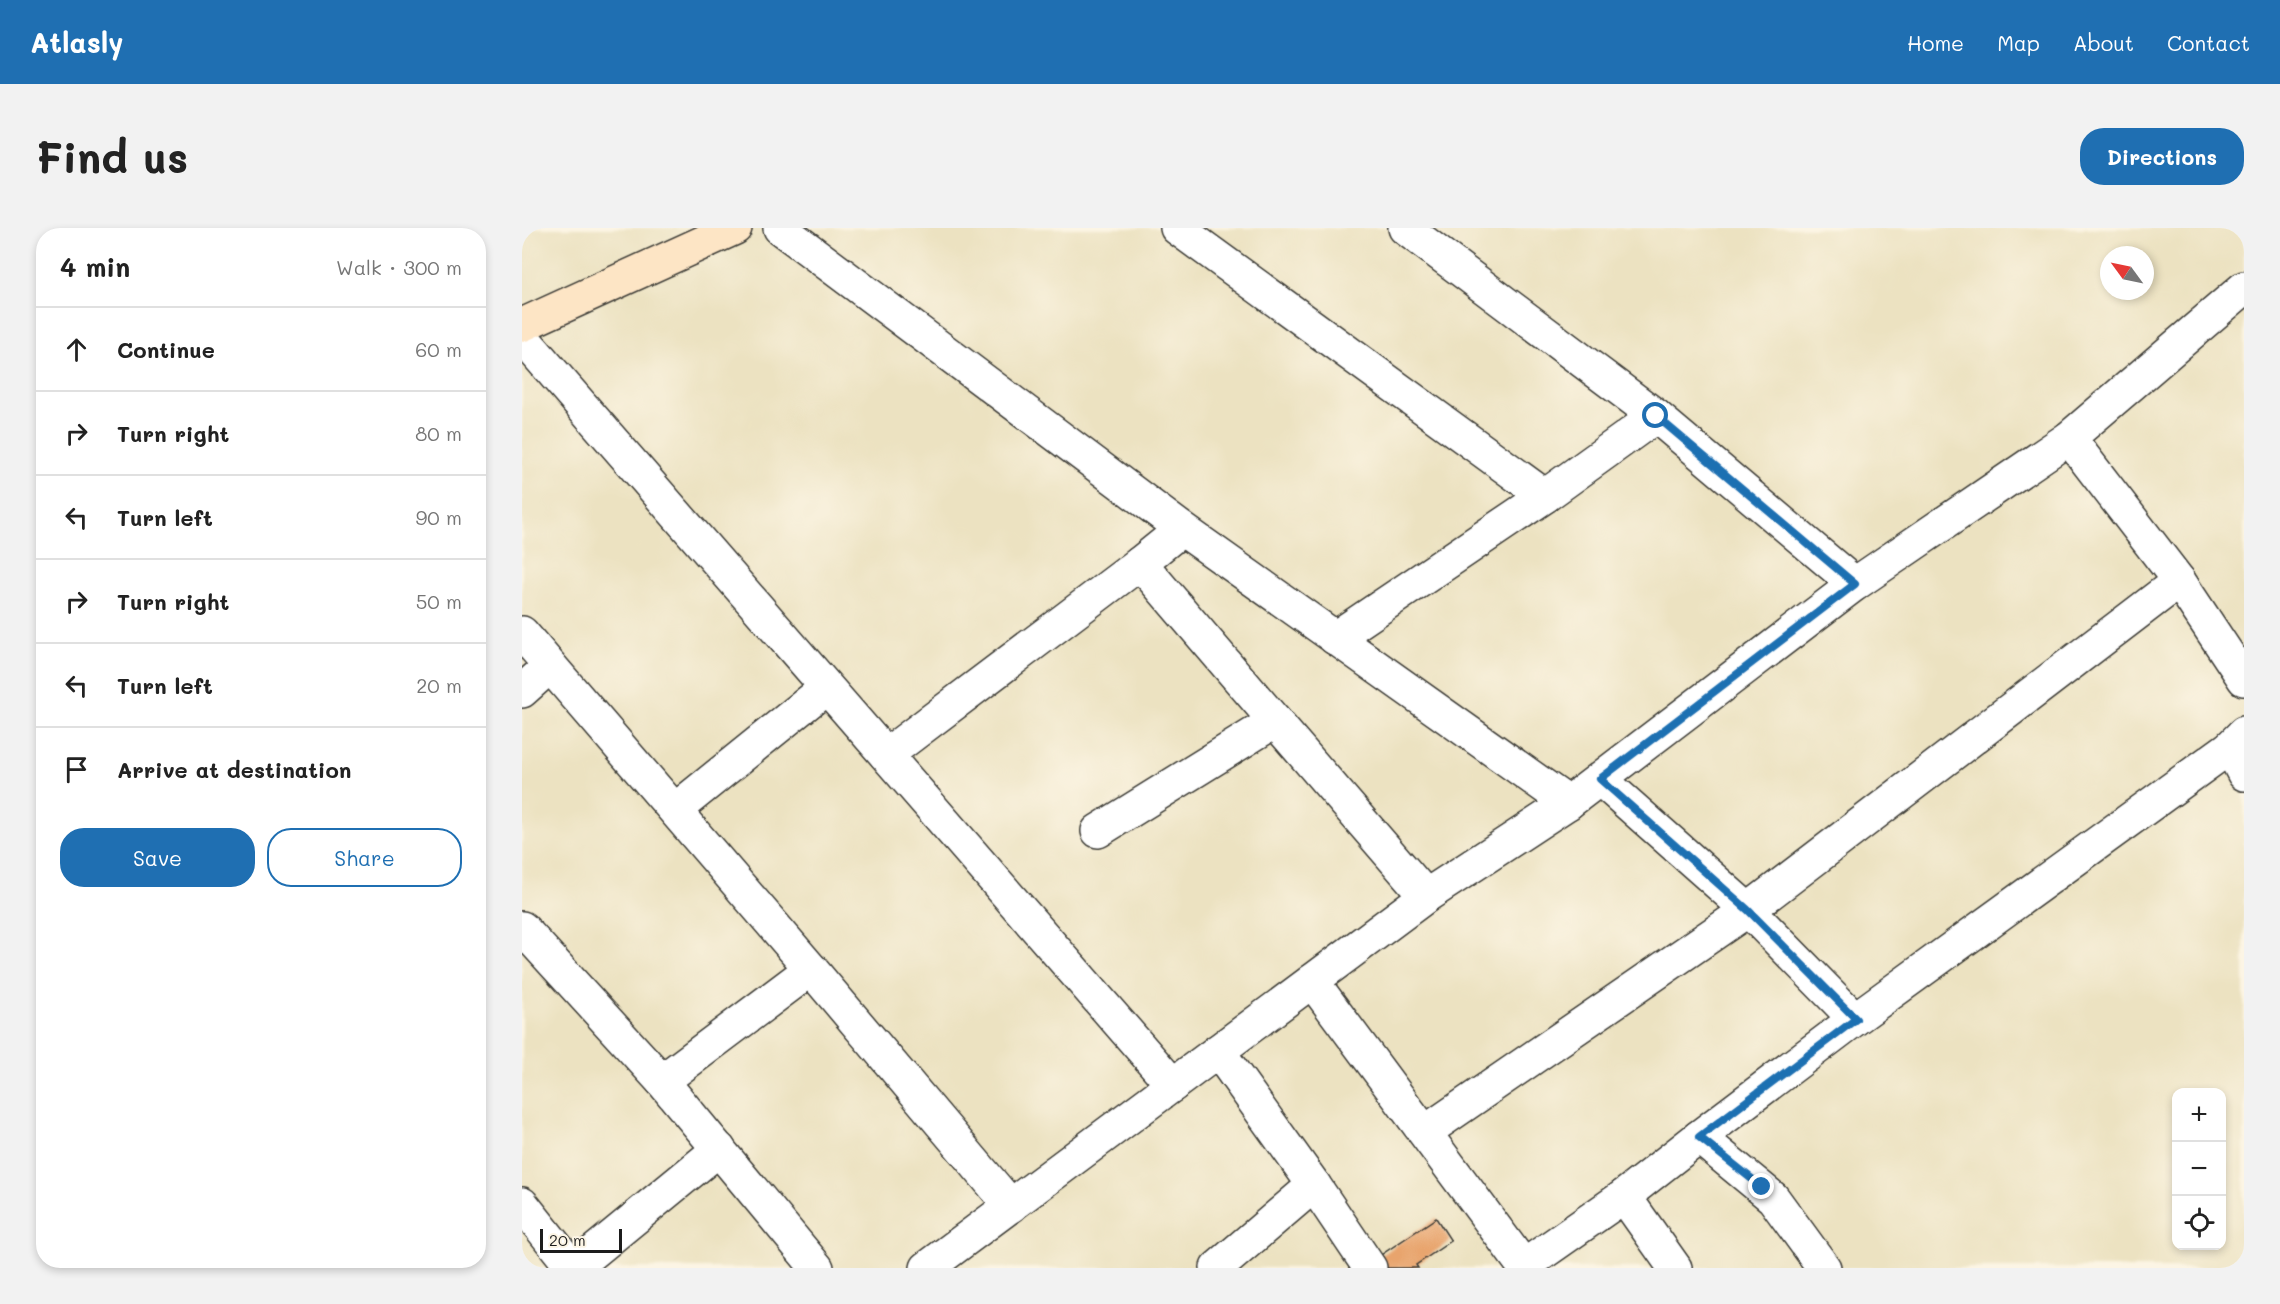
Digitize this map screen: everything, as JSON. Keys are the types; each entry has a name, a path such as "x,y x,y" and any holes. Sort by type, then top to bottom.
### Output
{"main road":[{"path":"522,325 735,228"}],"street":[{"path":"780,228 1182,529 1568,803"},
{"path":"1177,228 1545,496"},
{"path":"1405,228 1656,416 1855,584"},
{"path":"927,1268 1426,896 1568,803 1855,584 2069,438 2244,288"},
{"path":"522,338 1173,1085"},
{"path":"1335,638 1545,496 1656,416"},
{"path":"2069,438 2179,581 2244,679"},
{"path":"886,755 1182,529"},
{"path":"1140,563 1426,896"},
{"path":"1425,1132 1748,910 2179,581"},
{"path":"522,633 1011,1206"},
{"path":"522,691 550,666"},
{"path":"675,810 826,688"},
{"path":"1098,831 1275,721"},
{"path":"1312,981 1525,1267 1624,1196 1856,1019 2239,752"},
{"path":"1600,779 1748,910 1856,1019"},
{"path":"522,928 662,1080 817,1268"},
{"path":"662,1080 811,969"},
{"path":"1218,1051 1370,1268"},
{"path":"1699,1137 1773,1198 1824,1268"},
{"path":"522,1204 574,1268 719,1149"},
{"path":"1217,1268 1314,1185"},
{"path":"1624,1196 1676,1268"}],"building":[{"path":"1436,1218 1451,1241 1416,1265 1418,1268 1377,1268 1372,1261"}],"route":[{"path":"1656,416 1855,584 1600,779 1748,910 1856,1019 1699,1137 1762,1187"}]}
